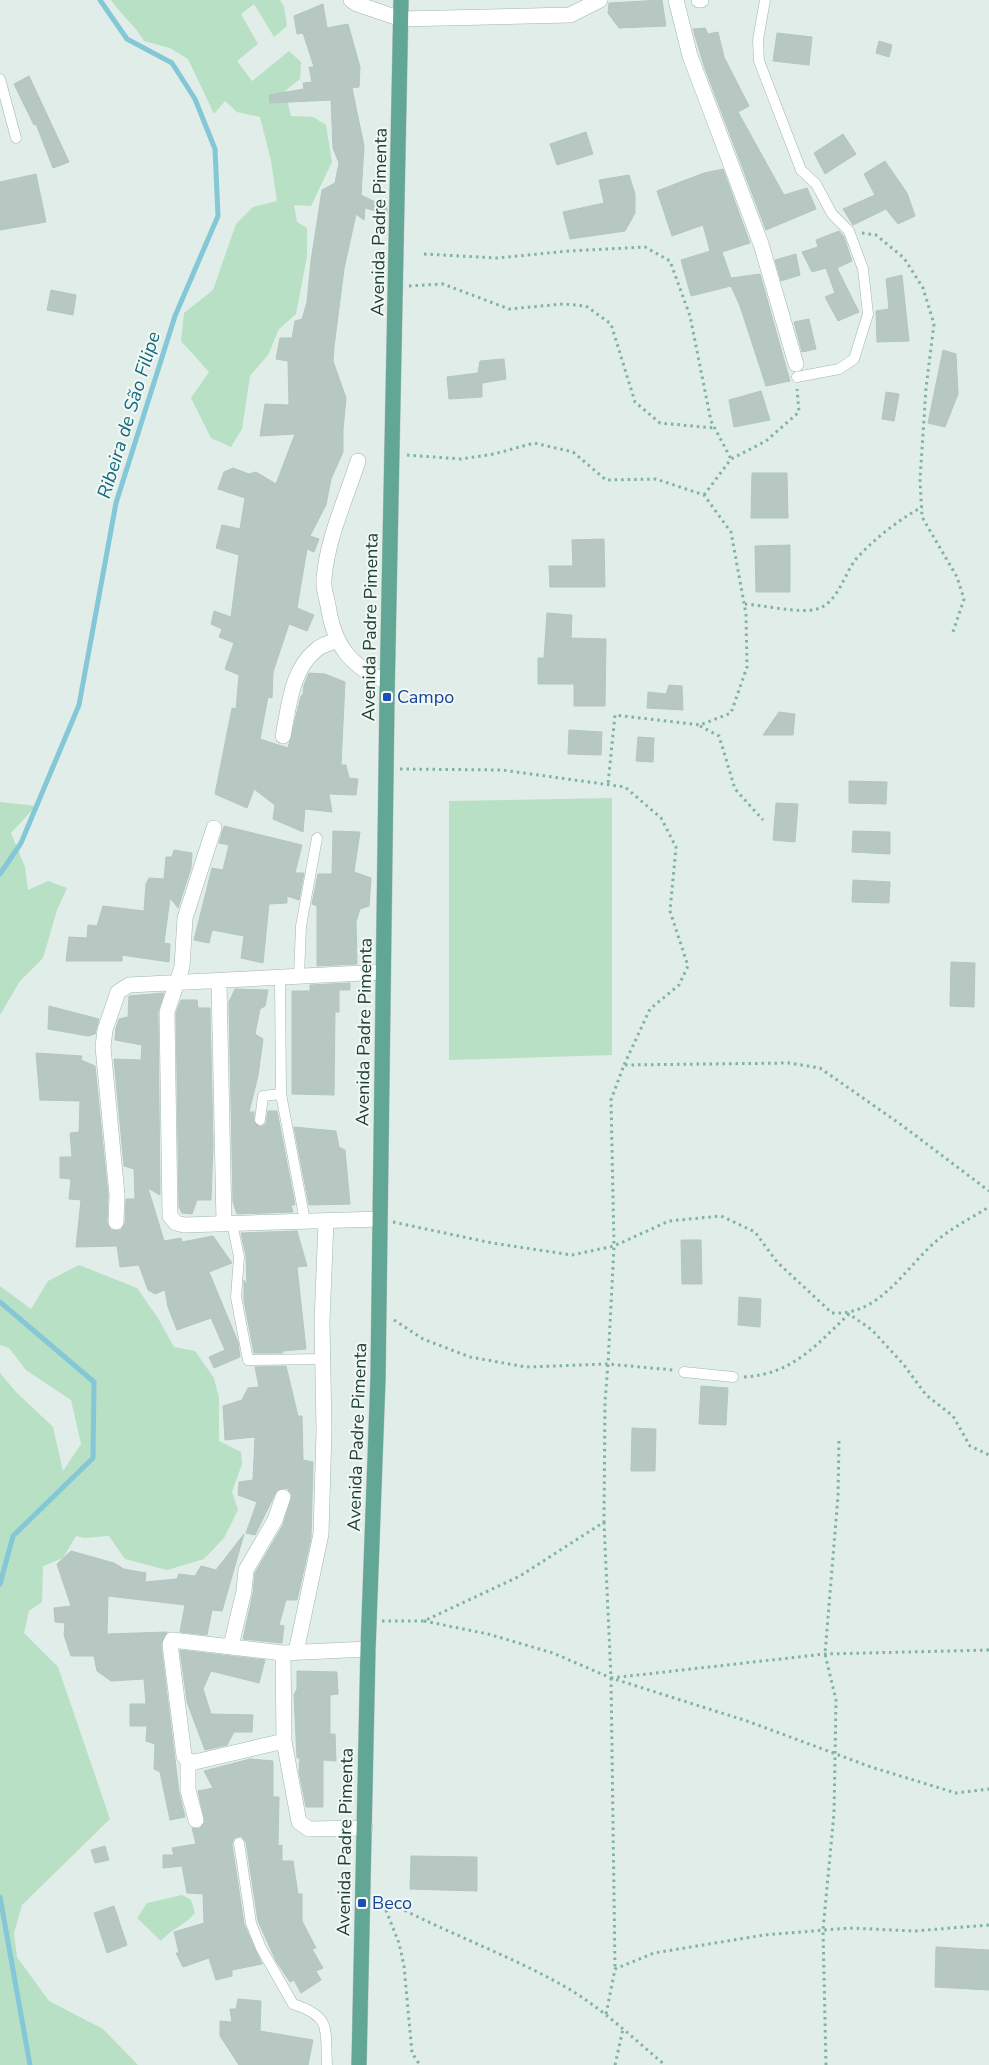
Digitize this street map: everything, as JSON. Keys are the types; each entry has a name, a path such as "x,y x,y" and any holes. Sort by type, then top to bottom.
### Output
{"main road":[{"name":"Avenida Padre Pimenta","path":"359,2065 368,1649 379,1309 387,682 401,0"}],"street":[{"path":"351,0 357,4 401,19 570,15 600,0"},
{"path":"676,0 690,56 761,244 796,370"},
{"path":"358,461 331,545 324,580 329,614 337,640 350,660 366,673 387,682"},
{"path":"283,736 292,690 302,666 316,649 337,640"},
{"path":"214,828 185,918 182,967 166,1012 168,1211 176,1223 380,1219"},
{"path":"116,1222 117,1195 103,1047 105,1030 118,992 129,985 384,972"},
{"path":"220,981 228,1223"},
{"path":"326,1221 322,1322 324,1431 321,1534 290,1652 284,1741 299,1822 309,1829 365,1828"},
{"path":"231,1646 244,1591 246,1570 275,1520 283,1496"},
{"path":"196,1820 188,1790 188,1761 184,1756 170,1644 176,1639 290,1652 368,1649"},
{"path":"188,1761 195,1762 284,1741"}],"lane":[{"path":"765,0 758,40 759,61 801,170 816,184 832,214 849,231 863,269 868,314 854,359 839,369 796,370"},
{"path":"0,79 16,138"},
{"path":"299,977 301,926 318,838"},
{"path":"280,978 280,1094 286,1113 305,1221"},
{"path":"260,1120 263,1096 280,1094"},
{"path":"228,1223 239,1257 236,1297 248,1360 323,1360"},
{"path":"684,1372 733,1378"},
{"path":"238,1843 251,1923 261,1948 293,2004 314,2011 324,2024 327,2065"}],"path":[{"path":"849,231 876,235 904,258 923,288 934,324 923,425 920,480 922,517 957,577 964,600 953,632"},
{"path":"424,254 497,258 569,251 645,247 670,261 690,316 711,421 731,459"},
{"path":"396,286 443,284 509,309 563,304 586,306 611,324 635,402 660,423 715,428"},
{"path":"704,495 731,459 766,441 799,412 796,370"},
{"path":"392,453 461,459 494,454 534,443 573,452 606,480 656,479 704,495 732,532 744,604 747,667 731,713 700,726"},
{"path":"744,604 793,610 817,610 836,595 855,560 896,521 922,507"},
{"path":"608,784 615,716 700,726 719,736 735,789 763,820"},
{"path":"386,769 502,770 625,787 661,818 676,847 670,911 688,966 679,985 650,1009 624,1064 612,1100 614,1246 605,1402 604,1522 611,1678 615,1969 606,2014"},
{"path":"624,1064 789,1063 820,1068 903,1126 989,1191"},
{"path":"733,1378 766,1376 800,1360 849,1314 891,1290 939,1238 989,1207"},
{"path":"380,1219 492,1243 572,1255 614,1246 669,1222 721,1216 755,1232 777,1262 832,1313 849,1314 872,1330 904,1365 926,1395 953,1416 970,1446 989,1455"},
{"path":"379,1309 422,1339 470,1357 526,1367 608,1364 684,1372"},
{"path":"826,2065 823,1930 834,1813 836,1700 825,1654 838,1496 839,1439"},
{"path":"424,1620 520,1576 604,1522"},
{"path":"369,1621 424,1620 488,1634 553,1654 611,1678 747,1721 834,1753 956,1793 989,1789"},
{"path":"611,1678 825,1654 989,1650"},
{"path":"363,1887 424,1922 497,1953 569,1989 606,2014 665,2065"},
{"path":"381,1898 400,1943 412,2053 420,2065"},
{"path":"615,1969 654,1953 764,1935 849,1928 914,1931 989,1925"},
{"path":"615,2065 623,2029"}],"green space":[{"path":"111,0 280,0 284,7 287,26 274,37 254,4 241,14 258,44 237,61 252,81 289,51 301,62 300,79 285,91 291,116 313,117 326,125 332,162 311,206 294,205 297,222 307,228 307,256 296,314 279,329 268,355 250,376 242,429 231,447 211,438 191,398 209,372 181,341 184,313 213,290 236,224 253,207 277,201 271,161 260,117 237,112 225,101 214,114 188,59 170,48 144,41"},
{"path":"612,798 612,1055 449,1060 449,801"},
{"path":"0,802 36,806 11,833 25,867 28,890 48,881 67,888 57,910 43,958 20,981 0,1015"},
{"path":"79,1265 137,1288 158,1318 174,1347 195,1351 214,1378 219,1398 219,1441 241,1452 242,1464 232,1492 238,1510 224,1538 204,1559 167,1570 125,1559 109,1536 84,1538 76,1536 63,1558 43,1566 42,1602 29,1611 24,1633 58,1667 110,1819 22,1905 14,1933 17,1957 49,2001 103,2029 138,2065 0,2065 0,1373 16,1392 53,1427 63,1471 81,1444 71,1400 26,1370 9,1348 0,1345 0,1286 31,1309 48,1281"},
{"path":"182,1895 191,1900 195,1913 161,1941 137,1918 147,1903"}],"building":[{"path":"662,0 666,26 619,28 608,13 609,3"},
{"path":"323,4 327,28 348,24 360,67 359,87 352,88 364,146 361,195 387,208 387,214 365,208 364,220 356,214 344,269 333,361 346,398 343,452 331,479 326,505 310,536 319,539 314,552 307,549 297,608 314,615 307,631 289,624 273,672 272,698 268,697 260,739 288,748 304,685 309,673 325,674 345,682 341,765 346,765 349,778 358,779 356,795 329,794 332,812 305,809 303,832 273,819 275,805 254,789 247,808 215,794 232,708 236,709 239,675 225,669 234,643 219,637 222,629 211,624 214,611 231,617 239,555 216,548 222,525 240,529 245,498 218,489 224,472 233,468 249,474 256,472 276,484 295,434 260,436 265,404 289,405 288,361 276,359 280,338 292,338 295,321 302,319 307,302 322,190 335,183 339,163 333,148 331,100 270,103 269,95 304,89 303,83 312,82 309,67 314,67 303,33 297,34 294,16"},
{"path":"705,28 708,34 718,32 724,57 749,106 738,112 784,195 807,188 816,209 766,230 704,66 693,29"},
{"path":"777,33 812,37 809,65 773,61"},
{"path":"879,41 892,45 889,57 876,53"},
{"path":"29,76 69,162 53,168 36,124 34,125 14,84"},
{"path":"586,132 593,154 557,165 550,144"},
{"path":"843,134 856,154 825,174 814,153"},
{"path":"885,161 907,193 915,216 898,224 886,209 853,225 843,209 875,195 864,174"},
{"path":"723,169 750,243 722,252 731,278 760,274 790,381 766,386 740,306 731,286 691,296 681,260 710,251 703,225 672,236 657,191 704,173"},
{"path":"36,174 46,222 0,230 0,182"},
{"path":"629,175 635,194 635,213 625,231 570,239 563,212 604,203 599,180"},
{"path":"839,231 844,237 852,261 837,268 859,312 838,321 825,297 835,293 826,268 812,272 802,252 818,247 816,240"},
{"path":"796,254 800,275 781,281 775,260"},
{"path":"902,275 909,341 877,342 876,311 889,309 886,279"},
{"path":"51,290 76,295 73,315 47,310"},
{"path":"809,319 816,349 802,352 794,322"},
{"path":"943,350 956,354 958,394 945,427 928,423"},
{"path":"504,359 506,379 482,383 482,397 449,399 447,377 478,373 480,361"},
{"path":"761,391 770,420 734,427 729,400"},
{"path":"886,392 899,394 894,421 882,419"},
{"path":"752,473 787,473 788,518 751,518"},
{"path":"604,539 605,587 550,587 549,566 573,566 572,540"},
{"path":"790,545 790,592 756,592 755,546"},
{"path":"547,613 572,615 571,638 606,639 605,706 574,706 574,684 538,684 538,658 544,658"},
{"path":"669,685 682,686 683,710 647,708 648,692 666,694"},
{"path":"779,712 795,714 793,735 763,735"},
{"path":"569,730 602,732 601,755 568,754"},
{"path":"638,737 654,738 653,762 636,761"},
{"path":"849,781 887,782 886,804 849,803"},
{"path":"776,803 798,804 795,842 773,840"},
{"path":"224,826 302,845 295,873 304,873 299,900 287,896 287,903 269,904 263,963 241,958 244,936 212,930 209,943 194,940 212,868 223,870 229,845 219,843"},
{"path":"333,831 360,832 354,872 371,878 369,906 360,909 356,922 357,964 317,966 317,906 312,904 318,874 332,874"},
{"path":"853,831 890,832 890,854 852,852"},
{"path":"174,850 192,853 191,868 178,908 170,898 164,943 170,944 169,962 122,955 122,961 66,961 69,937 87,938 88,925 97,926 103,906 144,911 146,884 149,878 164,879 166,857 172,857"},
{"path":"853,880 890,882 889,903 852,902"},
{"path":"951,962 975,963 974,1007 950,1006"},
{"path":"350,983 350,990 339,990 339,1012 335,1012 334,1095 292,1094 292,991 310,991 310,985"},
{"path":"235,989 268,990 265,1006 260,1009 255,1034 263,1039 258,1076 249,1112 254,1112 254,1122 260,1127 266,1124 268,1111 277,1111 295,1205 291,1205 293,1212 237,1214 233,1202 229,1002"},
{"path":"164,993 158,1012 160,1195 148,1188 164,1241 181,1238 182,1242 213,1236 232,1263 209,1272 238,1342 240,1357 214,1368 209,1357 225,1350 211,1318 177,1330 168,1307 165,1290 155,1294 148,1290 139,1265 120,1267 117,1246 76,1247 81,1200 69,1199 71,1179 60,1178 60,1157 72,1157 70,1133 79,1132 80,1101 40,1100 36,1053 82,1056 81,1060 95,1066 108,1195 107,1222 111,1230 121,1230 125,1223 126,1199 135,1199 134,1169 124,1166 114,1059 141,1060 142,1045 115,1040 116,1028 119,1019 128,1017 129,996"},
{"path":"181,1000 197,1000 198,1008 210,1008 213,1144 211,1200 197,1200 192,1214 182,1213 179,1207 176,1013"},
{"path":"49,1006 99,1019 95,1034 88,1036 48,1029"},
{"path":"294,1127 336,1131 339,1147 345,1150 350,1204 309,1205"},
{"path":"297,1231 307,1266 297,1267 306,1349 282,1351 283,1353 254,1353 244,1301 244,1280 247,1285 246,1256 241,1233"},
{"path":"681,1240 701,1240 702,1284 682,1284"},
{"path":"739,1297 761,1299 760,1327 738,1325"},
{"path":"286,1366 298,1416 302,1416 303,1460 313,1462 311,1538 297,1600 286,1600 279,1625 284,1626 282,1643 243,1639 253,1593 255,1573 283,1525 292,1495 287,1488 277,1490 255,1535 246,1533 257,1502 238,1495 239,1482 253,1480 255,1437 225,1440 223,1406 242,1400 248,1388 259,1387 255,1367"},
{"path":"701,1386 728,1388 726,1425 699,1424"},
{"path":"632,1428 656,1429 655,1471 631,1471"},
{"path":"244,1534 222,1611 212,1610 207,1635 180,1632 185,1605 108,1596 107,1634 167,1632 161,1645 179,1792 185,1817 170,1820 160,1772 154,1769 155,1744 146,1741 147,1726 130,1726 130,1704 146,1704 144,1679 111,1681 97,1671 94,1656 71,1656 64,1635 65,1623 55,1622 54,1608 71,1606 57,1564 71,1551 114,1563 124,1569 146,1573 145,1582 177,1579 179,1574 195,1576 201,1566 216,1570"},
{"path":"180,1650 265,1660 259,1683 211,1671 203,1689 211,1714 253,1715 252,1732 234,1732 227,1745 205,1750 187,1702"},
{"path":"297,1671 337,1672 338,1694 330,1695 330,1734 335,1734 336,1761 323,1760 323,1807 306,1807 299,1772 300,1758 297,1758 294,1695 297,1689"},
{"path":"250,1759 273,1761 273,1797 279,1797 278,1846 282,1845 282,1861 293,1861 298,1894 302,1894 302,1921 316,1948 312,1949 323,1968 316,1971 321,1980 301,1993 294,1980 290,1982 276,1961 258,1921 246,1842 241,1836 234,1838 232,1844 244,1924 262,1964 232,1970 232,1976 216,1980 209,1958 183,1967 176,1953 179,1953 174,1932 204,1923 203,1894 187,1893 182,1866 163,1868 163,1855 174,1855 172,1848 196,1844 192,1828 199,1829 205,1822 198,1791 213,1788 204,1771"},
{"path":"105,1846 109,1860 95,1863 91,1850"},
{"path":"411,1856 477,1857 477,1891 410,1889"},
{"path":"114,1906 127,1945 107,1953 94,1913"},
{"path":"936,1947 989,1950 989,1990 935,1987"},
{"path":"238,1999 261,2001 260,2031 313,2040 308,2065 239,2065 220,2036 220,2021 232,2022 230,2009 236,2009"}],"waterway":[{"name":"Ribeira de São Filipe","path":"0,874 21,843 79,705 116,503 175,316 218,216 215,149 195,99 172,63 127,39 100,0"},
{"name":"Ribeira de São Filipe","path":"0,1302 94,1382 93,1458 13,1536 0,1584"},
{"name":"Ribeira de São Filipe","path":"0,1897 30,2065"}],"place":[{"name":"Campo","path":"387,697"},
{"name":"Beco","path":"362,1903"}]}
